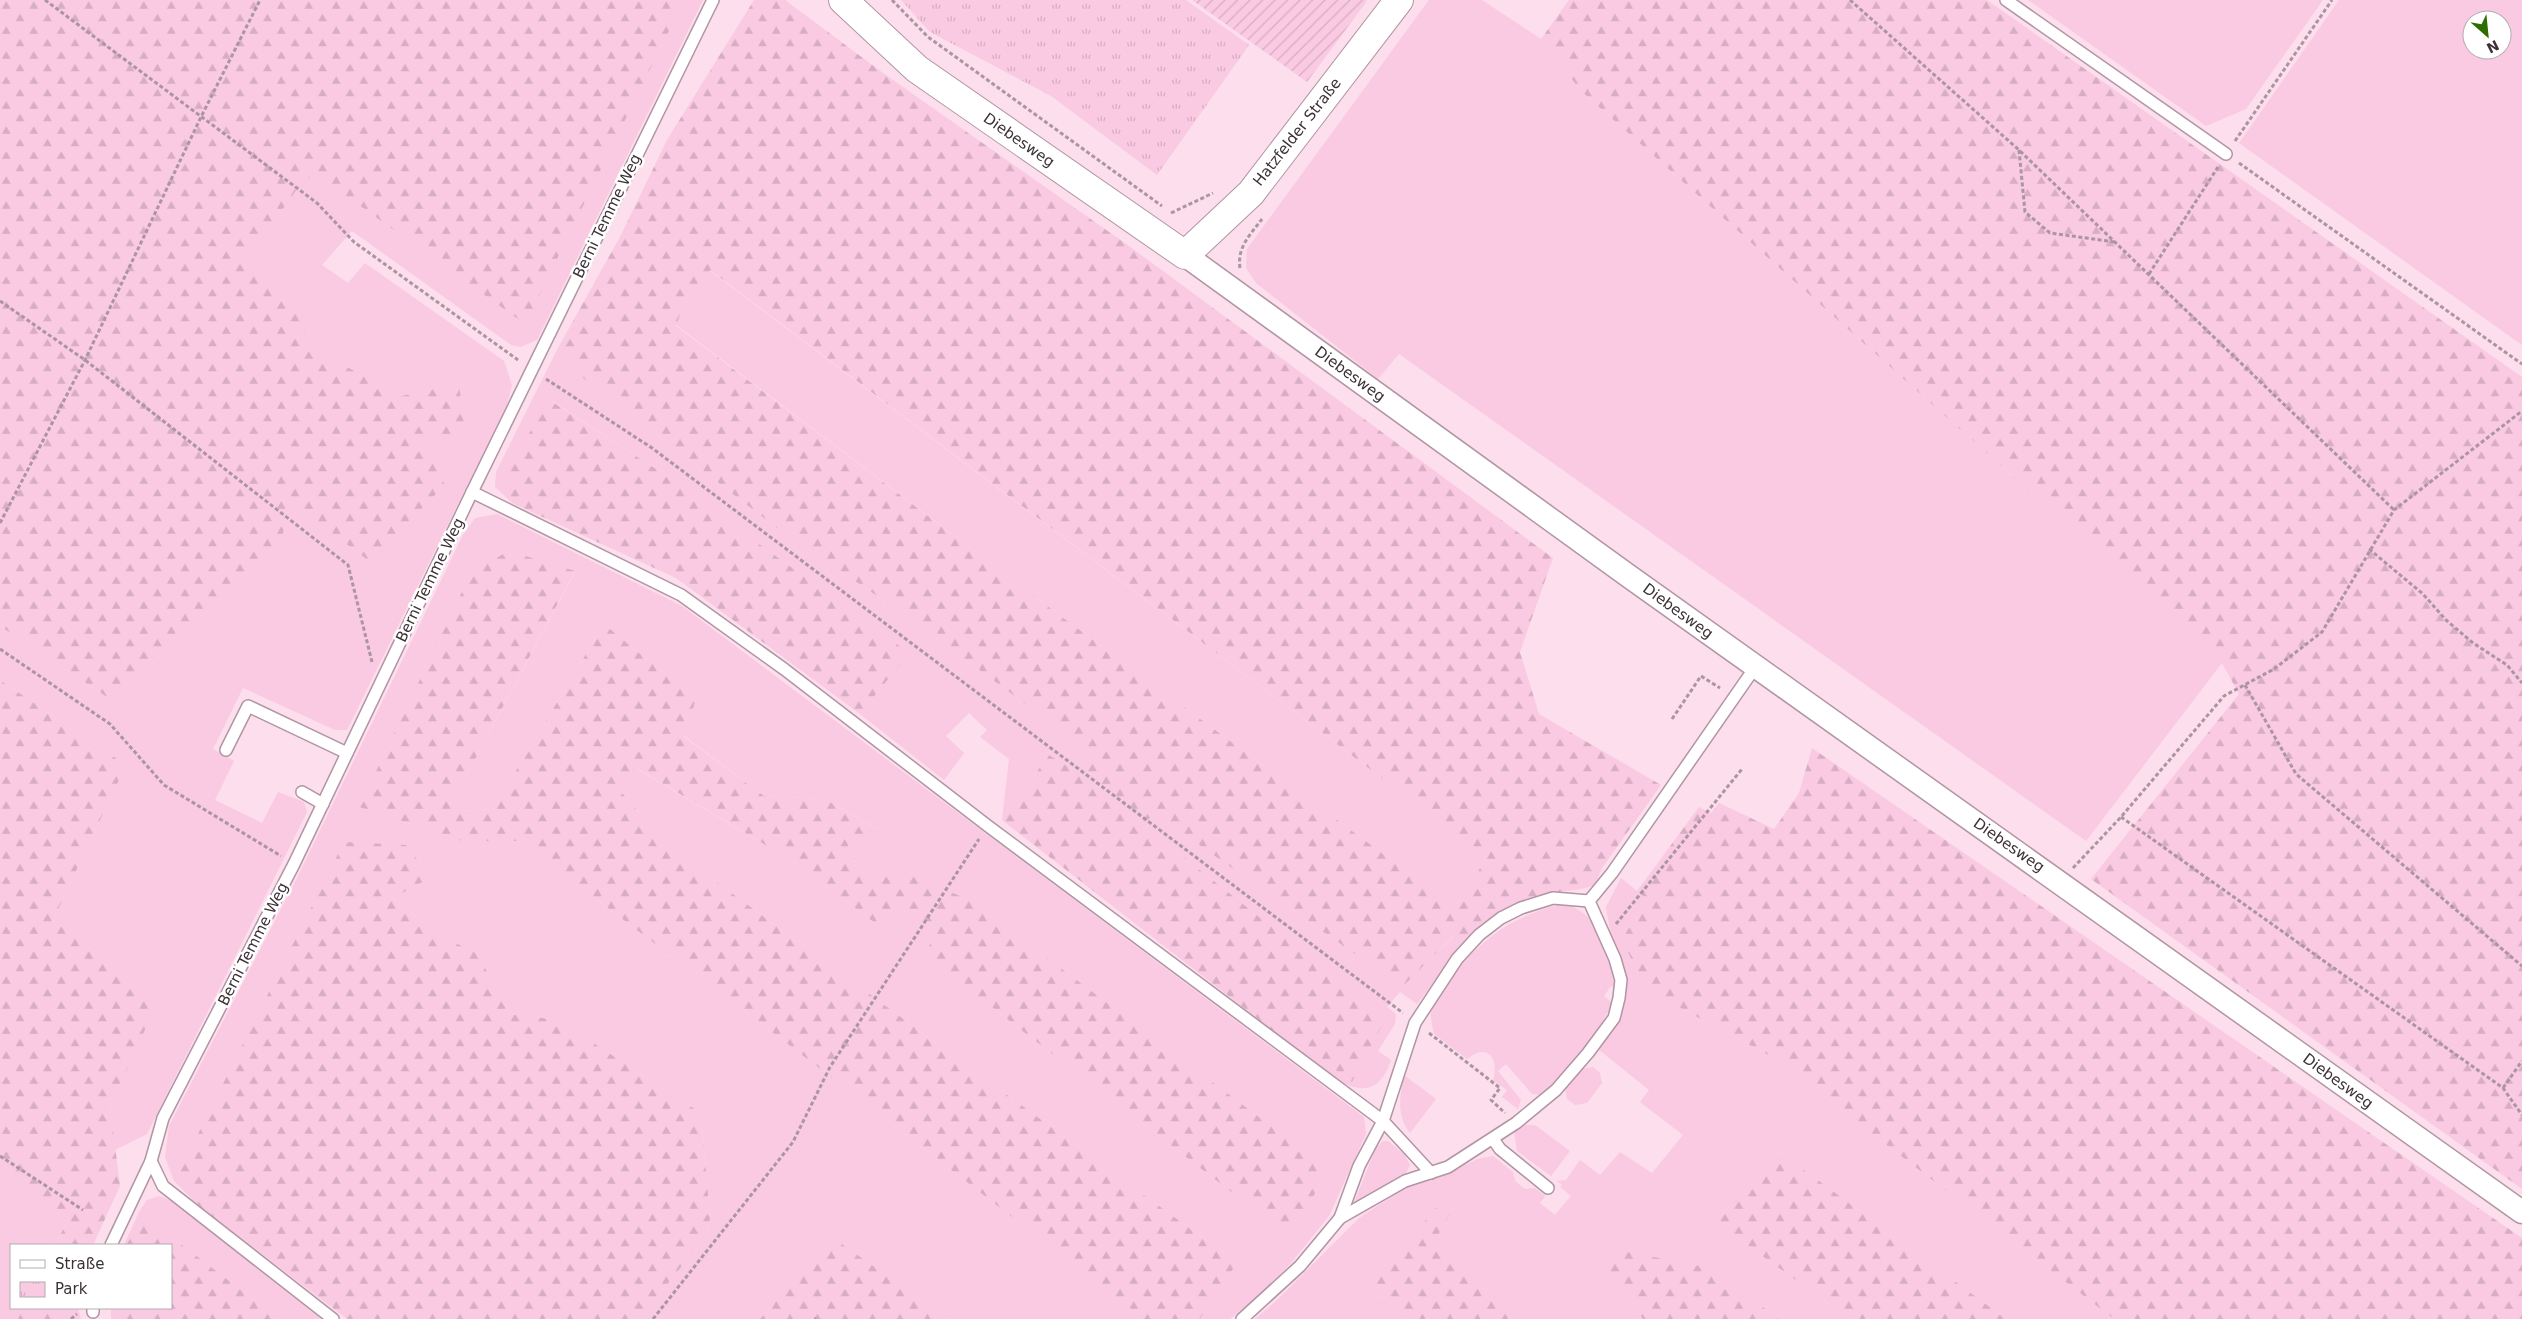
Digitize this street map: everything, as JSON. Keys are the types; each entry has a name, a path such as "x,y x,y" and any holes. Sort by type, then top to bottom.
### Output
{"street":[{"name":"Diebesweg","path":"843,0 917,69 1185,255 1756,666 2061,881 2522,1212"},
{"name":"Hatzfelder Straße","path":"1185,255 1251,193 1392,5"}],"lane":[{"name":"Berni Temme Weg","path":"111,1244 151,1161 163,1118 294,864 472,492 713,0"},
{"path":"2006,0 2226,154"},
{"path":"472,492 681,595 784,668 988,826 1383,1121 1430,1173"},
{"path":"1589,901 1612,873 1756,666"},
{"path":"226,750 248,706 347,753"},
{"path":"302,792 323,804"},
{"path":"1242,1319 1300,1266 1340,1218 1359,1166 1383,1121 1416,1022 1457,959 1479,935 1501,918 1521,908 1552,898 1589,901"},
{"path":"1340,1218 1405,1181 1448,1167 1516,1123 1556,1090 1614,1018 1620,998 1621,980 1606,938 1589,901"},
{"path":"1493,1139 1500,1149 1548,1188"},
{"path":"151,1161 163,1186 333,1319"}],"path":[{"path":"44,0 317,203 354,242 532,370 652,448 1416,1022 1500,1088 1490,1100 1516,1123"},
{"path":"0,523 85,360 201,116 260,0"},
{"path":"892,0 928,37 1171,213 1185,255"},
{"path":"1850,0 2019,150 2394,510"},
{"path":"2149,274 2226,154 2332,0"},
{"path":"2019,150 2024,212 2050,233 2116,242"},
{"path":"2226,154 2522,364"},
{"path":"0,301 85,360 348,566 378,688"},
{"path":"2061,881 2121,817 2224,696 2274,669 2322,632 2369,549 2394,510 2522,411"},
{"path":"2369,549 2423,594 2446,620 2473,643 2508,665 2522,683"},
{"path":"0,649 110,724 164,785 294,864"},
{"path":"1672,719 1701,676 1722,689"},
{"path":"2245,685 2296,774 2522,966"},
{"path":"1606,938 1742,769"},
{"path":"2121,817 2503,1088 2522,1115"},
{"path":"653,1319 793,1142 830,1067 988,826"},
{"path":"2503,1088 2522,1061"},
{"path":"0,1156 82,1210"}],"green space":[{"path":"0,0 684,0 525,324 345,195 306,176 248,259 302,305 306,345 401,396 459,384 465,433 422,437 445,485 369,561 291,502 281,541 113,701 0,626"},
{"path":"684,0 703,0 537,340 520,347 511,345 352,231 322,265 348,283 365,263 504,361 512,385 507,404 347,730 335,730 243,688 213,749 234,761 215,800 262,823 278,792 304,802 307,812 147,1134 115,1150 110,1107 156,1003 53,920 126,765 0,680 0,626 113,701 281,541 291,501 369,561 422,437 459,384 401,396 305,345 302,305 248,259 306,175 345,195"},
{"path":"754,0 785,0 883,73 1129,246 1553,558 1520,652 1539,714 1661,785 1602,868 1595,885 1549,894 1527,901 1497,916 1471,937 1452,937 1402,987 1155,814 1142,824 1370,1005 1382,1025 1352,1082 1307,1049 1294,1047 1002,820 1049,755 1077,772 1092,753 898,610 782,532 579,375 559,346 620,237 667,140","holes":["710,270 1486,857 1461,903 1451,904 1062,617 676,326 687,295"]},
{"path":"901,0 1186,0 1249,45 1157,175 1051,96 930,32"},
{"path":"1192,0 1366,0 1367,1 1307,82"},
{"path":"1429,0 1482,0 1541,39 1581,91 2222,663 2086,841 1399,354 1378,379 1256,283 1246,268 1247,249"},
{"path":"1569,0 1987,0 2522,377 2522,1189 2091,879 2239,694 2222,663 1581,91 1541,39"},
{"path":"2028,0 2323,0 2246,109 2206,126"},
{"path":"2339,0 2522,0 2522,345 2239,143"},
{"path":"709,270 1486,857 1461,903 1451,904 1062,617 676,325 687,295"},
{"path":"559,346 579,375 782,532 898,610 1092,753 1077,773 1049,755 1002,820 1009,759 980,737 987,730 969,713 946,736 964,753 944,780 860,714 908,653 659,471 552,401 502,473 512,503 495,487 496,472"},
{"path":"551,401 659,471 909,653 860,714 676,578 512,503 502,473"},
{"path":"497,514 682,606 1364,1117 1366,1134 1329,1216 1291,1263 1263,1292 1230,1319 1200,1319 1237,1263 674,851 621,792 637,769 792,861 875,923 912,909 938,930 924,955 1291,1238 1328,1169 914,877 865,877 845,839 877,829 825,799 764,796 683,735 696,700 604,624 493,809 463,811 454,799 575,572 509,551 359,807 462,841 519,841 814,1064 1144,1319 948,1319 832,1238 760,1319 639,1319 708,1234 710,1217 701,1113 558,1020 510,1014 477,953 436,934 392,897 406,845 179,1171 199,1206 174,1181 165,1157 169,1126 296,880 463,535 475,518"},
{"path":"509,551 575,571 454,799 463,811 493,809 604,624 696,700 683,736 764,796 825,799 878,830 845,839 865,877 914,877 970,900 1328,1169 1291,1238 924,955 938,930 912,909 875,923 792,861 638,769 621,792 674,851 1237,1263 1200,1319 1144,1319 814,1064 519,841 462,841 359,807 472,571"},
{"path":"0,680 126,765 53,920 157,1003 110,1107 120,1186 93,1244 56,1244 69,1218 0,1169"},
{"path":"1812,748 2522,1238 2522,1319 2114,1319 1770,1056 1645,989 1622,939 1647,899 1637,891 1699,807 1711,813 1719,803 1774,829 1799,793"},
{"path":"1155,814 1401,986 1453,937 1471,937 1458,950 1417,1004 1400,992 1387,1007 1396,1014 1395,1024 1378,1051 1391,1060 1382,1078 1372,1086 1360,1088 1347,1084 1333,1077 1294,1047 1307,1049 1352,1082 1142,824"},
{"path":"344,842 406,845 420,863 426,880 393,898 436,934 477,953 510,1014 558,1020 701,1113 710,1217 708,1234 639,1319 347,1319 199,1206 179,1172"},
{"path":"1621,878 1647,899 1622,939 1645,989 1770,1056 2114,1319 2006,1319 1780,1152 1715,1222 1850,1319 1779,1319 1710,1268 1606,1272 1643,1319 1511,1319 1503,1298 1432,1244 1450,1214 1369,1291 1402,1319 1255,1319 1275,1302 1359,1218 1408,1186 1441,1176 1478,1159 1493,1156 1513,1172 1515,1181 1525,1189 1535,1188 1545,1196 1540,1203 1555,1215 1571,1196 1560,1187 1562,1185 1557,1181 1566,1180 1580,1160 1600,1175 1620,1152 1652,1173 1683,1135 1640,1102 1649,1090 1598,1049 1620,1018 1625,1003 1628,980 1611,937 1606,907"},
{"path":"1562,904 1575,908 1585,915 1601,936 1610,962 1615,988 1611,986 1604,996 1612,1003 1599,1028 1590,1040 1572,1063 1542,1095 1532,1094 1506,1064 1498,1071 1521,1100 1518,1109 1502,1097 1507,1090 1493,1080 1495,1065 1490,1055 1486,1052 1480,1052 1467,1059 1434,1034 1431,1020 1432,1006 1446,983 1488,939 1514,922"},
{"path":"1593,1067 1600,1073 1602,1083 1587,1103 1575,1105 1567,1099 1565,1088 1581,1069"},
{"path":"1404,1075 1436,1099 1410,1133 1403,1119 1400,1105"},
{"path":"1522,1125 1535,1125 1570,1151 1551,1176 1517,1151 1514,1131"},
{"path":"1383,1141 1388,1141 1404,1154 1410,1165 1404,1177 1354,1203 1375,1150"},
{"path":"1780,1152 2006,1319 1850,1319 1715,1222"},
{"path":"0,1169 69,1218 56,1244 10,1244 10,1309 23,1309 18,1319 0,1319"},
{"path":"159,1196 172,1201 322,1319 279,1319 139,1212 147,1200"},
{"path":"1435,1208 1450,1214 1433,1244 1503,1298 1511,1319 1402,1319 1369,1292"},
{"path":"139,1212 279,1319 111,1319 111,1309 172,1309 172,1244 124,1244"},
{"path":"832,1237 948,1319 760,1319"},
{"path":"1623,1251 1710,1268 1779,1319 1643,1319 1606,1272"},
{"path":"23,1309 65,1309 60,1319 18,1319"},
{"path":"64,1309 78,1309 81,1319 59,1319"}]}
